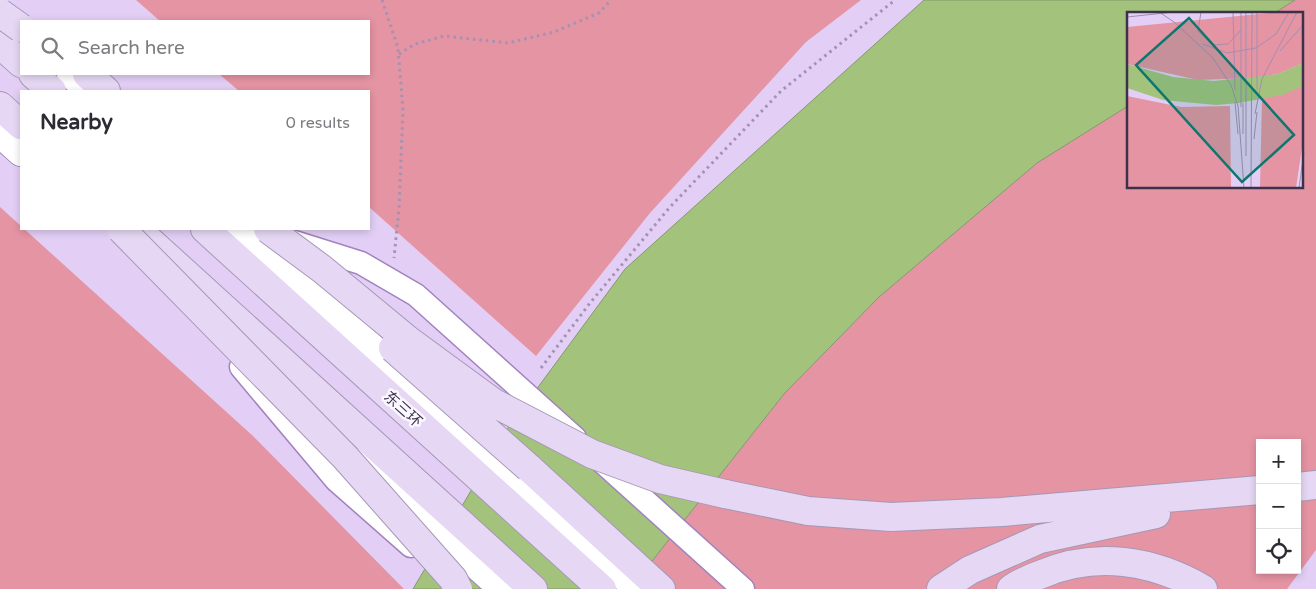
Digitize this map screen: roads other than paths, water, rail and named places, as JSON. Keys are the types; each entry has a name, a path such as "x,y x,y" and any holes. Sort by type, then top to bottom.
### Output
{"highway":[{"path":"0,12 20,27"},
{"path":"0,44 20,62"},
{"path":"34,75 51,90"},
{"path":"88,75 105,90"},
{"path":"122,230 344,457 453,579 459,589"},
{"path":"137,230 532,589"},
{"name":"东三环","path":"206,230 602,589"},
{"path":"259,230 529,468 661,589"},
{"path":"269,230 322,269 408,340 494,403 592,454 660,478 808,510 891,517 1002,512 1256,491"},
{"path":"1301,486 1316,485"},
{"path":"941,589 970,570 1040,539 1256,492"},
{"path":"1011,589 1018,584 1060,566 1091,561 1120,560 1151,566 1179,575 1203,589"}],"main road":[{"path":"71,75 89,90"},
{"path":"9,120 20,149"},
{"path":"107,230 503,589"},
{"path":"242,230 638,589"}],"street":[{"path":"254,230 361,263 416,295 743,589"},
{"path":"185,301 336,480 459,589"}]}
